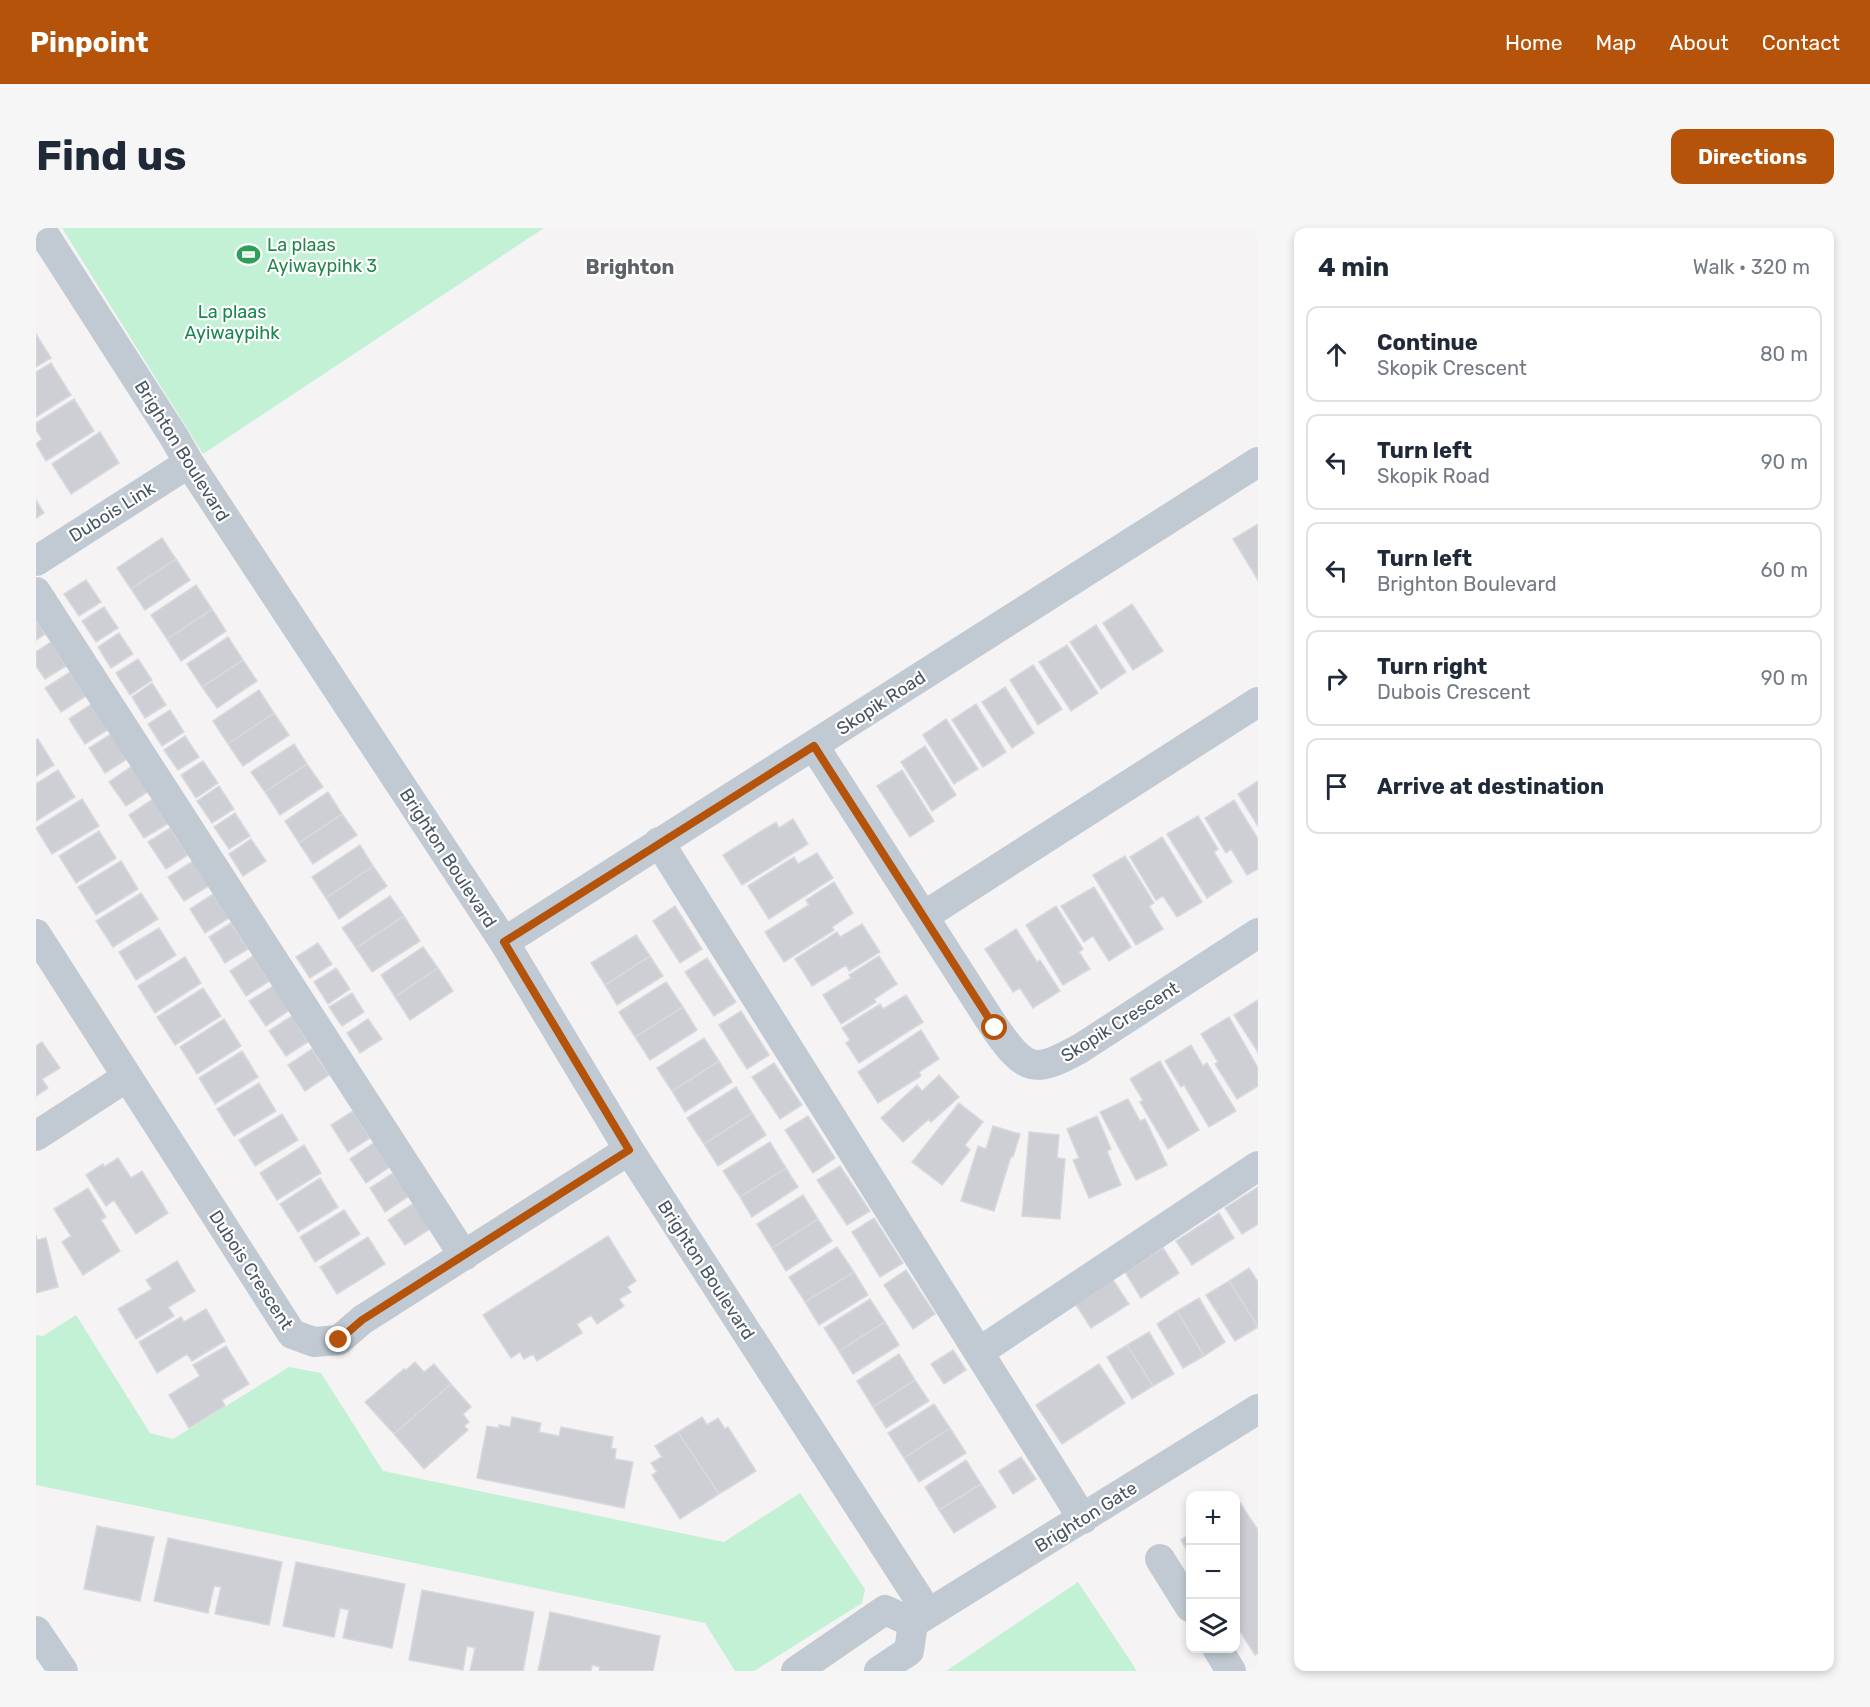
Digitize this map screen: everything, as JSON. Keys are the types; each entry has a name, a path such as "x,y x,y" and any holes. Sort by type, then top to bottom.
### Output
{"street":[{"name":"Brighton Boulevard","path":"40,228 189,463 504,942 629,1150 920,1618"},
{"name":"Skopik Road","path":"504,942 1258,462"},
{"name":"Dubois Link","path":"36,561 189,463"},
{"path":"36,592 464,1256"},
{"path":"924,916 1258,702"},
{"name":"Skopik Crescent","path":"814,746 995,1028 1012,1051 1029,1065 1053,1064 1081,1048 1258,933"},
{"path":"659,843 1083,1519"},
{"name":"Dubois Crescent","path":"36,934 292,1334 314,1342 339,1340 362,1320 629,1150"},
{"path":"36,1136 127,1077"},
{"path":"979,1352 1258,1166"},
{"name":"Brighton Gate","path":"920,1618 1258,1409"},
{"path":"1160,1559 1186,1599"},
{"path":"796,1671 885,1610 920,1618 909,1651 879,1671"},
{"path":"36,1631 63,1671"},
{"path":"1220,1653 1231,1671"}],"green space":[{"name":"La plaas Ayiwaypihk","path":"62,228 544,228 203,454"},
{"path":"76,1315 150,1433 173,1439 289,1367 321,1373 383,1471 724,1542 800,1493 865,1589 862,1603 754,1671 735,1671 705,1623 36,1485 36,1335 43,1336"},
{"path":"1078,1582 1137,1671 946,1671"}],"building":[{"path":"36,334 51,358 36,367"},
{"path":"51,363 71,395 36,417 36,372"},
{"path":"74,399 94,431 46,461 36,444 42,439 36,430 36,423"},
{"path":"100,432 119,463 71,494 52,464"},
{"path":"36,500 44,513 36,518"},
{"path":"1258,524 1258,580 1233,539"},
{"path":"162,538 176,559 131,589 117,568"},
{"path":"176,559 190,580 145,610 131,589"},
{"path":"86,580 101,602 79,616 64,594"},
{"path":"196,585 212,609 167,639 151,615"},
{"path":"1132,604 1163,651 1133,670 1103,623"},
{"path":"104,607 118,628 96,642 82,621"},
{"path":"212,609 226,631 181,661 167,639"},
{"path":"36,619 45,634 36,640"},
{"path":"1096,625 1126,672 1101,689 1070,642"},
{"path":"119,633 133,654 111,668 98,647"},
{"path":"228,637 243,660 202,687 187,664"},
{"path":"51,642 66,666 45,679 36,666 36,652"},
{"path":"1067,645 1098,693 1071,711 1039,662"},
{"path":"138,659 152,680 130,695 116,673"},
{"path":"243,660 257,681 217,708 202,687"},
{"path":"1033,665 1062,709 1038,725 1010,680"},
{"path":"70,672 86,696 61,712 45,688"},
{"path":"152,683 166,705 145,718 132,697"},
{"path":"1005,687 1034,733 1012,748 982,702"},
{"path":"259,690 274,713 228,744 213,721"},
{"path":"93,703 109,729 85,744 69,719"},
{"path":"976,704 1006,752 983,767 952,720"},
{"path":"170,710 184,732 162,746 148,724"},
{"path":"274,713 289,735 243,766 228,744"},
{"path":"946,719 978,769 954,784 923,735"},
{"path":"111,734 127,759 105,773 89,748"},
{"path":"185,736 199,757 178,770 164,750"},
{"path":"38,739 54,765 36,776 36,740"},
{"path":"294,744 307,764 265,792 251,772"},
{"path":"925,746 956,795 932,811 901,762"},
{"path":"203,761 218,783 196,798 181,775"},
{"path":"307,764 323,787 280,815 265,792"},
{"path":"132,766 149,791 126,806 109,782"},
{"path":"58,770 75,797 36,821 36,784"},
{"path":"902,770 934,821 910,837 877,786"},
{"path":"1258,781 1258,826 1238,794"},
{"path":"219,786 234,809 212,823 197,801"},
{"path":"328,792 342,814 299,843 285,821"},
{"path":"82,799 99,826 52,854 36,828"},
{"path":"153,799 169,823 144,838 129,815"},
{"path":"1234,800 1258,839 1258,869 1247,875 1231,849 1226,853 1205,818"},
{"path":"235,813 250,836 229,849 214,827"},
{"path":"342,814 357,835 313,864 299,843"},
{"path":"1198,816 1218,849 1214,852 1232,882 1207,898 1167,834"},
{"path":"793,819 808,844 742,885 723,855 776,822 779,828"},
{"path":"170,828 188,855 166,869 148,842"},
{"path":"99,831 116,858 76,883 59,856"},
{"path":"1162,837 1202,902 1177,917 1163,896 1156,900 1130,857"},
{"path":"251,839 266,861 243,876 229,854"},
{"path":"360,845 373,866 326,898 312,877"},
{"path":"817,853 833,878 769,919 748,886 794,857 798,864"},
{"path":"1125,856 1154,903 1149,906 1163,929 1136,945 1093,875"},
{"path":"121,861 138,889 96,915 78,887"},
{"path":"193,861 209,886 184,901 168,877"},
{"path":"373,866 387,886 339,919 326,898"},
{"path":"834,882 853,913 832,927 834,930 784,962 765,932 809,905 806,900"},
{"path":"1094,887 1131,947 1109,961 1093,936 1084,942 1061,906"},
{"path":"141,893 158,919 113,947 96,921"},
{"path":"213,894 229,918 205,933 190,909"},
{"path":"390,896 404,916 356,948 342,928"},
{"path":"675,906 702,949 680,963 653,921"},
{"path":"1056,906 1083,949 1079,952 1090,969 1063,985 1026,925"},
{"path":"404,916 420,941 372,972 356,948"},
{"path":"231,923 248,949 225,963 209,937"},
{"path":"862,924 880,952 849,971 846,965 812,986 795,959 837,932 840,937"},
{"path":"159,928 176,955 136,980 119,952"},
{"path":"1016,929 1037,962 1040,960 1060,991 1033,1008 1020,988 1013,992 985,949"},
{"path":"636,935 650,956 605,985 591,963"},
{"path":"318,943 332,964 310,978 296,957"},
{"path":"423,947 438,968 395,997 381,975"},
{"path":"253,956 269,981 246,996 230,971"},
{"path":"650,956 663,976 617,1005 605,985"},
{"path":"879,956 897,984 874,999 876,1002 841,1024 823,995 851,978 849,975"},
{"path":"185,957 201,983 155,1013 138,986"},
{"path":"707,958 736,1002 714,1016 685,972"},
{"path":"336,968 350,989 328,1004 314,982"},
{"path":"438,968 453,991 410,1020 395,997"},
{"path":"666,982 683,1007 635,1037 619,1012"},
{"path":"275,985 291,1009 266,1026 249,1001"},
{"path":"203,988 221,1016 175,1045 157,1017"},
{"path":"352,993 364,1012 342,1026 329,1007"},
{"path":"906,995 923,1022 859,1063 846,1043 850,1040 842,1028 880,1004 883,1009"},
{"path":"1258,1000 1258,1052 1234,1015"},
{"path":"683,1007 697,1030 650,1060 635,1037"},
{"path":"741,1011 769,1055 747,1069 719,1025"},
{"path":"292,1016 308,1042 286,1056 269,1031"},
{"path":"1229,1017 1258,1068 1258,1086 1237,1099 1215,1064 1218,1062 1201,1034"},
{"path":"224,1019 241,1046 197,1074 180,1047"},
{"path":"368,1019 382,1039 360,1053 347,1033"},
{"path":"921,1030 939,1059 919,1072 921,1076 878,1103 858,1072"},
{"path":"704,1038 719,1061 672,1091 657,1068"},
{"path":"42,1042 60,1068 42,1079 48,1088 36,1096 36,1046"},
{"path":"1191,1045 1203,1066 1207,1063 1236,1111 1209,1127 1184,1085 1181,1087 1165,1061"},
{"path":"312,1049 329,1075 305,1091 288,1065"},
{"path":"242,1051 258,1077 215,1104 199,1078"},
{"path":"719,1061 732,1082 685,1112 672,1091"},
{"path":"1160,1061 1199,1130 1168,1149 1140,1102 1143,1100 1130,1079"},
{"path":"774,1063 802,1105 780,1119 752,1077"},
{"path":"939,1075 959,1097 931,1122 929,1119 903,1142 881,1118 917,1085 922,1091"},
{"path":"259,1083 276,1111 234,1136 217,1109"},
{"path":"736,1087 752,1113 704,1144 687,1118"},
{"path":"1128,1099 1140,1121 1145,1119 1167,1165 1136,1180 1100,1112"},
{"path":"959,1103 983,1122 965,1145 970,1150 942,1185 912,1162"},
{"path":"353,1111 370,1138 348,1152 331,1125"},
{"path":"752,1113 766,1135 718,1166 704,1144"},
{"path":"282,1114 298,1140 255,1166 239,1140"},
{"path":"808,1116 835,1158 813,1173 785,1130"},
{"path":"1097,1116 1111,1149 1107,1151 1121,1185 1089,1198 1073,1160 1079,1158 1067,1129"},
{"path":"993,1126 1020,1134 994,1211 961,1201 978,1146 986,1149"},
{"path":"1029,1132 1059,1135 1057,1158 1065,1159 1060,1219 1022,1216"},
{"path":"375,1142 391,1166 366,1183 350,1159"},
{"path":"770,1142 786,1168 740,1197 723,1171"},
{"path":"304,1145 321,1173 277,1200 260,1173"},
{"path":"118,1158 131,1178 142,1171 168,1213 136,1234 114,1200 106,1206 86,1175"},
{"path":"840,1166 870,1211 847,1225 817,1180"},
{"path":"786,1168 798,1187 752,1217 740,1197"},
{"path":"393,1173 409,1196 385,1212 370,1188"},
{"path":"320,1178 338,1207 298,1232 280,1204"},
{"path":"1258,1187 1258,1224 1242,1234 1225,1208"},
{"path":"88,1188 106,1217 101,1220 120,1251 83,1275 62,1242 71,1236 54,1209"},
{"path":"803,1195 818,1219 772,1248 757,1224"},
{"path":"414,1203 430,1229 405,1245 388,1220"},
{"path":"344,1210 360,1234 315,1262 300,1237"},
{"path":"1219,1213 1234,1238 1192,1265 1176,1241"},
{"path":"874,1218 903,1263 880,1277 852,1232"},
{"path":"818,1219 832,1241 786,1271 772,1248"},
{"path":"36,1235 37,1240 46,1238 58,1287 36,1293"},
{"path":"608,1236 636,1281 627,1287 631,1292 619,1299 624,1306 597,1324 591,1315 577,1324 582,1333 537,1361 533,1354 524,1359 520,1352 511,1358 483,1315"},
{"path":"368,1237 385,1264 337,1294 320,1267"},
{"path":"837,1247 854,1272 805,1302 789,1277"},
{"path":"1163,1248 1179,1273 1141,1298 1125,1272"},
{"path":"177,1261 195,1291 168,1307 174,1316 136,1339 118,1309 152,1289 146,1280"},
{"path":"1249,1268 1258,1282 1258,1327 1229,1281"},
{"path":"906,1270 935,1314 913,1329 884,1285"},
{"path":"854,1272 868,1295 819,1325 805,1302"},
{"path":"1113,1280 1129,1304 1091,1328 1076,1305"},
{"path":"1229,1281 1258,1327 1235,1341 1206,1295"},
{"path":"1199,1298 1225,1342 1204,1356 1177,1311"},
{"path":"870,1299 885,1322 839,1351 824,1328"},
{"path":"206,1309 225,1341 192,1361 187,1354 157,1373 139,1342 181,1317 184,1322"},
{"path":"1177,1311 1204,1356 1183,1368 1157,1324"},
{"path":"885,1322 899,1345 853,1374 839,1351"},
{"path":"1149,1332 1174,1374 1153,1386 1127,1345"},
{"path":"1127,1345 1153,1386 1132,1399 1107,1357"},
{"path":"226,1346 249,1384 222,1400 225,1406 189,1428 169,1395 200,1376 193,1365"},
{"path":"953,1350 966,1370 944,1384 931,1364"},
{"path":"899,1354 915,1380 873,1407 857,1381"},
{"path":"415,1362 424,1372 434,1364 451,1384 394,1434 365,1402"},
{"path":"1099,1364 1125,1403 1062,1444 1036,1405"},
{"path":"915,1380 929,1401 886,1428 873,1407"},
{"path":"451,1384 471,1407 463,1414 469,1422 464,1426 468,1430 424,1469 394,1434"},
{"path":"934,1404 950,1428 904,1458 888,1433"},
{"path":"512,1417 541,1423 539,1432 559,1436 561,1427 613,1437 611,1448 616,1449 615,1459 633,1462 624,1508 477,1478 487,1426 510,1427"},
{"path":"702,1417 707,1425 718,1418 725,1429 728,1427 756,1471 719,1494 678,1432"},
{"path":"950,1428 966,1453 919,1482 904,1458"},
{"path":"678,1432 719,1494 680,1519 652,1475 657,1472 651,1463 662,1457 655,1446"},
{"path":"1021,1457 1036,1479 1013,1494 999,1471"},
{"path":"966,1460 981,1484 939,1510 925,1487"},
{"path":"981,1484 996,1507 954,1533 939,1510"},
{"path":"1240,1503 1258,1530 1258,1653 1255,1655 1240,1631"},
{"path":"97,1526 154,1537 140,1601 84,1589"},
{"path":"1186,1537 1186,1548 1181,1540"},
{"path":"168,1538 282,1562 269,1625 215,1614 221,1587 214,1586 208,1613 154,1601"},
{"path":"296,1562 405,1584 392,1648 343,1638 349,1610 340,1608 334,1637 283,1626"},
{"path":"422,1590 534,1612 523,1671 470,1671 475,1648 467,1646 463,1670 409,1660"},
{"path":"550,1612 660,1636 653,1671 599,1671 600,1667 592,1665 591,1671 538,1671"}],"place":[{"name":"La plaas Ayiwaypihk 3","path":"249,255"}],"district":[{"name":"Brighton","path":"630,267"}],"route":[{"path":"339,1340 362,1320 629,1150 504,942 814,746 995,1028"}]}
